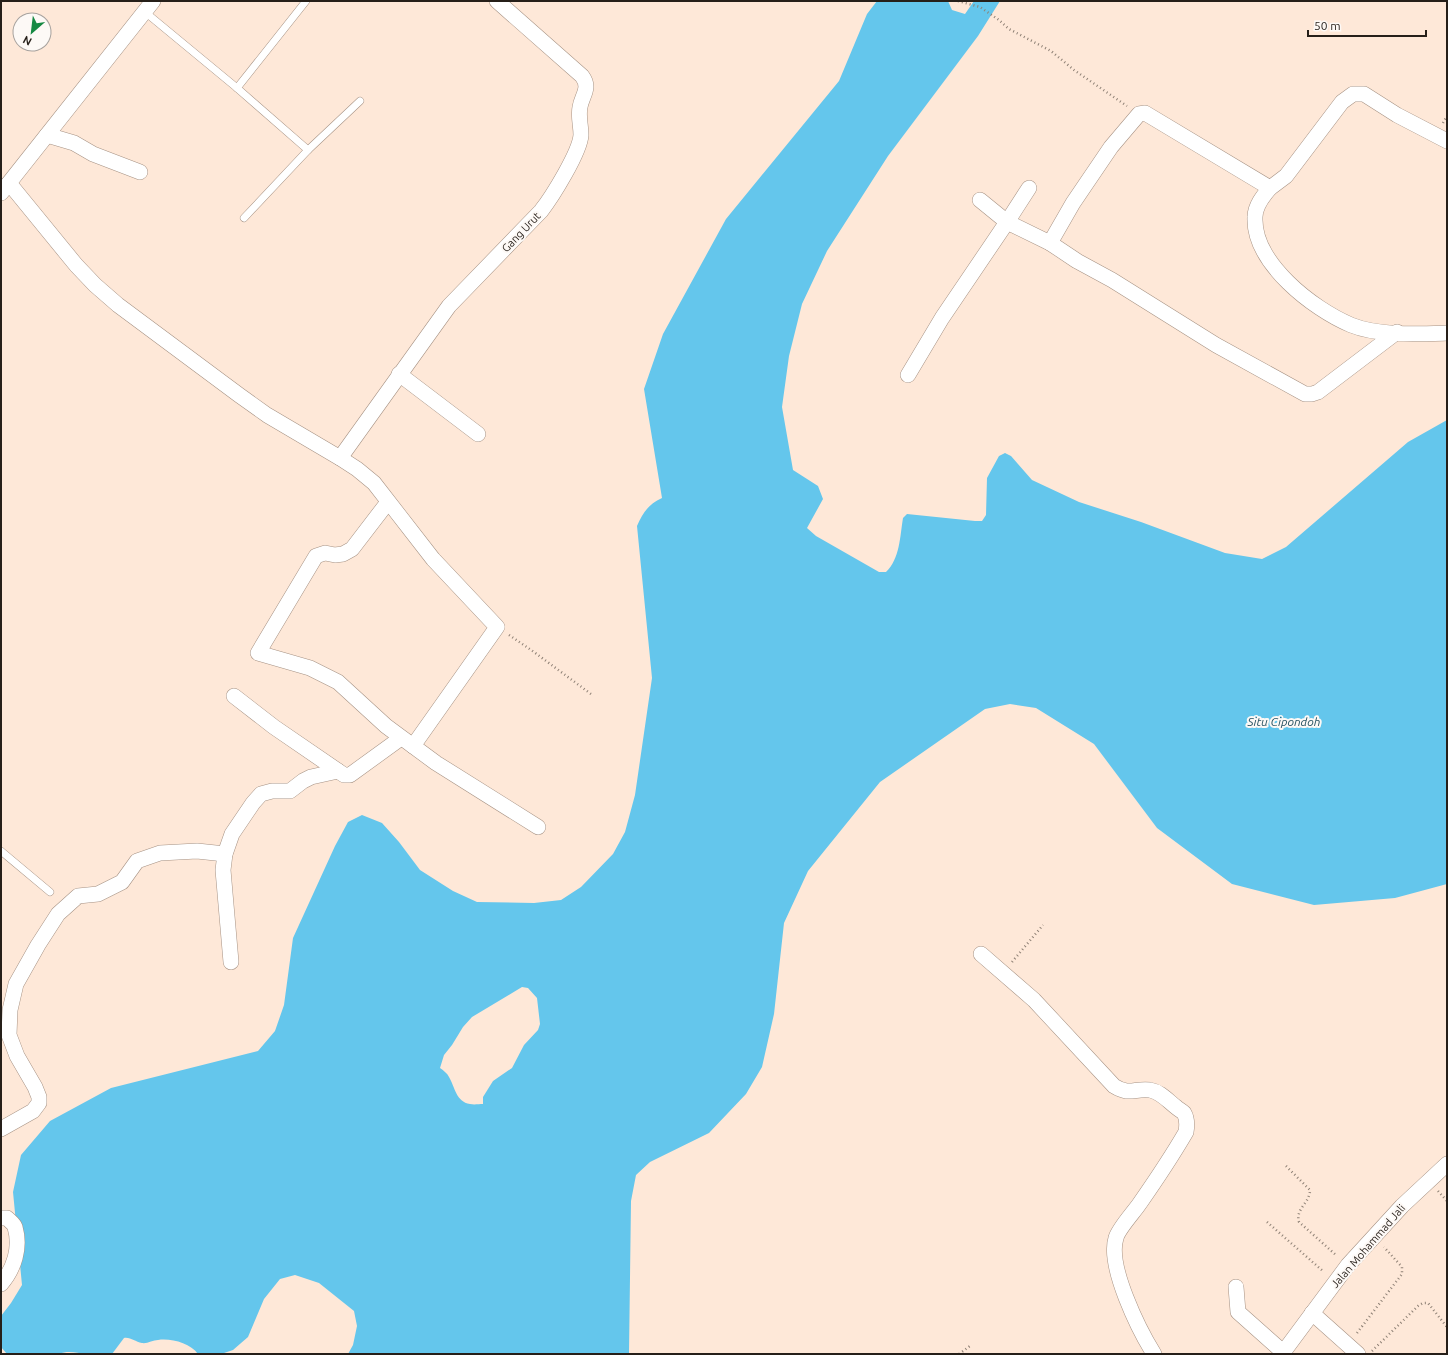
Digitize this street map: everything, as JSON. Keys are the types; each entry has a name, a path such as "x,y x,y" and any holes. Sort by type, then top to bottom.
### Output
{"street":[{"name":"Gang Urut","path":"340,458 449,306 549,201 579,146 581,135 579,112 586,88 586,82 582,76 497,1"},
{"path":"149,7 5,188 95,285 118,305 239,395 268,415 357,469 374,483 433,559 497,627 407,742 350,775 344,775 338,771 274,727 234,696"},
{"path":"1447,141 1397,115 1364,94 1354,94 1342,102 1286,176 1270,188 1262,197 1255,216 1256,231 1261,247 1273,267 1297,291 1328,312 1351,325 1376,332 1447,333"},
{"path":"1050,243 1073,203 1111,147 1138,114 1150,116 1270,188"},
{"path":"47,135 74,143 93,154 140,172"},
{"path":"908,375 942,318 1029,188"},
{"path":"980,200 1007,222 1050,243 1077,261 1112,280 1216,345 1305,394 1318,392 1397,332"},
{"path":"399,374 478,434"},
{"path":"388,502 352,549 343,554 325,552 316,556 258,653 310,668 338,682 407,742 436,763 538,827"},
{"path":"232,962 223,870 225,854 232,834 261,794 272,791 290,791 311,777 338,771"},
{"path":"1,1129 33,1111 40,1103 35,1087 17,1056 10,1035 10,1010 16,984 38,945 58,914 78,896 98,894 122,882 137,861 160,853 197,851 225,854"},
{"path":"981,954 1002,974 1034,1000 1114,1086 1125,1092 1142,1090 1156,1092 1184,1113 1186,1132 1116,1237 1114,1247 1118,1275 1144,1338 1154,1354"},
{"name":"Jalan Mohammad Jali","path":"1283,1353 1348,1265 1402,1206 1447,1164"},
{"path":"1,1218 7,1218 15,1226 17,1242 16,1256 9,1274 1,1284"},
{"path":"1236,1287 1238,1312 1283,1353"},
{"path":"1312,1313 1353,1349"}],"lane":[{"path":"237,88 306,1"},
{"path":"149,7 237,88 308,150"},
{"path":"244,218 308,150 360,101"},
{"path":"1,851 50,892"}],"path":[{"path":"958,1 980,7 1009,29 1051,51 1074,70 1124,104 1142,114"},
{"path":"497,627 591,694"},
{"path":"1002,974 1044,925"},
{"path":"1286,1166 1310,1190 1308,1198 1299,1212 1299,1222 1348,1265"},
{"path":"1267,1222 1334,1282"},
{"path":"1353,1349 1402,1274 1402,1267 1374,1236"},
{"path":"1368,1354 1423,1303 1428,1303 1447,1327"},
{"path":"960,1354 970,1346"}],"water":[{"name":"Situ Cipondoh","path":"877,1 948,1 952,10 965,14 974,1 1000,1 978,36 888,156 827,251 802,304 789,356 782,407 793,470 818,486 823,499 807,528 816,536 879,572 886,572 891,567 897,554 903,518 907,514 982,521 986,515 987,478 999,456 1005,453 1011,456 1032,480 1079,502 1141,522 1225,553 1262,559 1286,547 1408,442 1447,420 1447,884 1395,898 1314,905 1232,884 1157,828 1094,744 1036,708 1010,704 985,709 880,782 808,871 784,923 774,1014 762,1067 746,1094 709,1133 650,1162 636,1175 631,1201 629,1354 348,1354 353,1345 357,1326 354,1311 319,1283 295,1275 280,1279 264,1299 248,1337 233,1350 221,1354 198,1354 195,1350 185,1344 169,1340 156,1340 144,1343 124,1338 112,1354 69,1352 59,1354 7,1354 1,1347 1,1316 22,1285 13,1192 21,1155 50,1121 111,1088 258,1051 275,1031 284,1005 293,938 335,846 348,822 362,815 382,823 399,842 420,870 453,891 477,902 534,903 561,900 581,887 613,854 625,832 635,795 652,678 637,526 647,509 653,503 662,498 644,389 663,334 726,219 839,81 867,14","holes":["522,987 528,988 537,998 540,1024 538,1030 524,1045 512,1068 493,1081 483,1097 483,1104 465,1103 456,1094 447,1074 440,1068 444,1055 463,1027 472,1017"]}]}
